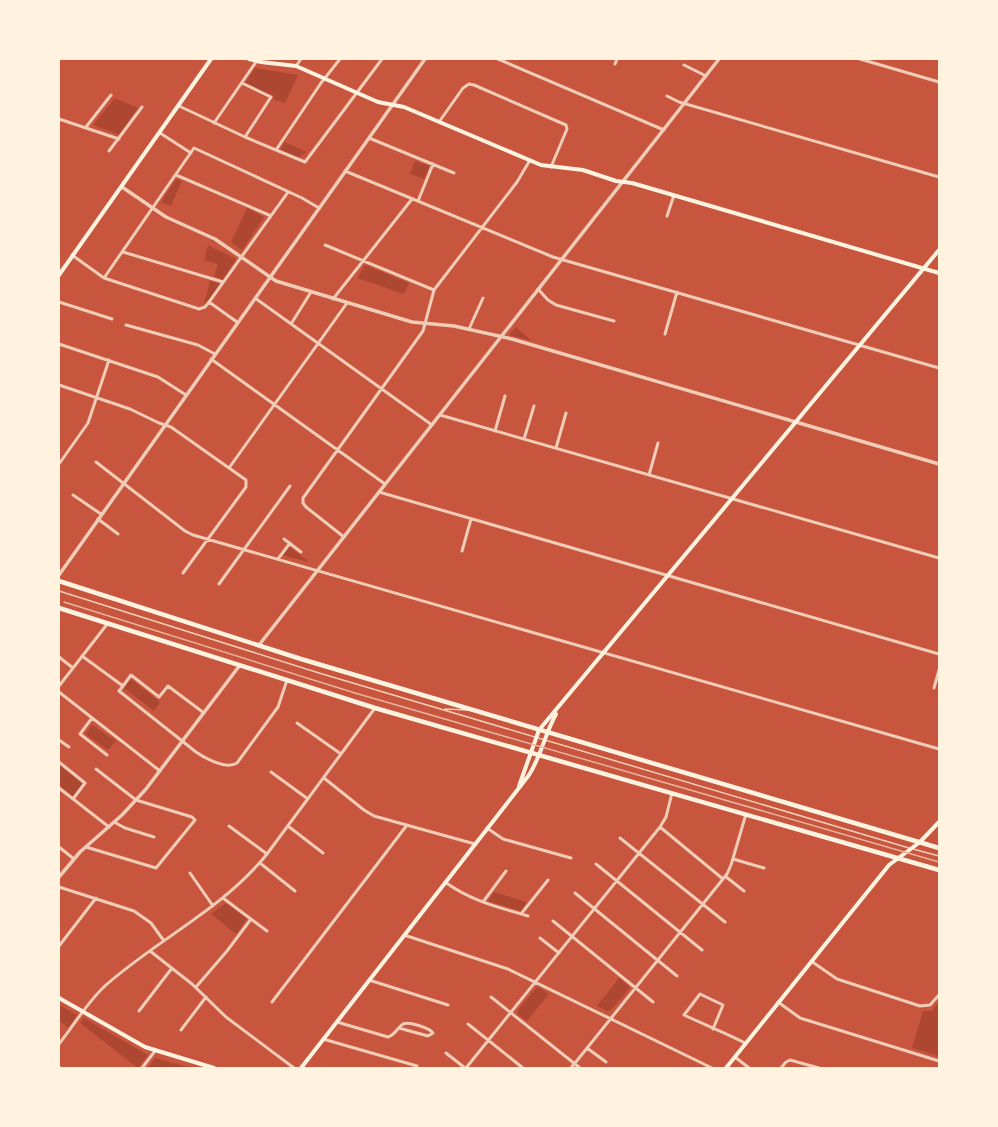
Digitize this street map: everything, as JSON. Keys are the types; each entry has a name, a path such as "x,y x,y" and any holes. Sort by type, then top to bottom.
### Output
{"main road":[{"path":"59,275 211,59"},
{"path":"249,59 296,66 381,103 404,107 530,160 551,167 583,170 939,272"},
{"path":"519,786 539,730 669,576 939,250"},
{"path":"59,581 258,646 939,848"},
{"path":"59,608 375,708 939,870"},
{"path":"302,1068 532,770 547,732 559,708"},
{"path":"726,1068 889,865 920,842 939,822"},
{"path":"59,998 136,1042 155,1051 214,1068"}],"street":[{"path":"296,66 301,59"},
{"path":"276,150 325,78 340,59"},
{"path":"179,106 276,150 306,161 382,59"},
{"path":"59,575 254,298 425,59"},
{"path":"498,59 664,130"},
{"path":"615,64 617,59"},
{"path":"258,646 719,59"},
{"path":"860,59 939,82"},
{"path":"214,123 258,60"},
{"path":"684,65 706,76"},
{"path":"242,83 272,97 246,137"},
{"path":"439,122 468,85 474,85 566,125 567,130 551,167"},
{"path":"86,128 110,95"},
{"path":"667,96 684,104 939,177"},
{"path":"110,151 142,107"},
{"path":"59,119 119,139"},
{"path":"160,133 191,153"},
{"path":"369,138 454,173"},
{"path":"104,278 194,148 319,208"},
{"path":"344,537 306,507 303,503 304,496 423,331 434,290 518,182 530,160"},
{"path":"418,202 433,164"},
{"path":"345,171 482,228 562,259 939,368"},
{"path":"176,175 270,215"},
{"path":"122,187 174,221 212,237 269,277 279,282 406,320 469,329 501,336 939,464"},
{"path":"72,255 104,278 199,309 205,307 209,302 270,215 288,192"},
{"path":"667,216 674,195"},
{"path":"333,298 412,199"},
{"path":"325,245 362,262 434,290"},
{"path":"123,252 223,282"},
{"path":"538,289 548,300 556,305 614,321"},
{"path":"292,324 311,292"},
{"path":"665,334 677,292"},
{"path":"254,298 432,425"},
{"path":"469,329 483,298"},
{"path":"59,302 112,319"},
{"path":"209,302 237,322"},
{"path":"229,468 347,303"},
{"path":"126,325 198,345 215,354"},
{"path":"59,344 158,376 186,395"},
{"path":"211,359 385,484"},
{"path":"59,464 87,425 109,360"},
{"path":"59,385 130,409 173,428 246,479 248,483 247,486 184,573"},
{"path":"495,431 505,396"},
{"path":"524,439 534,406"},
{"path":"556,448 566,413"},
{"path":"440,415 939,558"},
{"path":"649,475 658,443"},
{"path":"96,462 185,530 209,539 939,749"},
{"path":"219,584 290,486"},
{"path":"379,492 939,654"},
{"path":"73,495 101,514"},
{"path":"98,519 118,534"},
{"path":"462,551 471,519"},
{"path":"284,539 301,552"},
{"path":"278,559 290,543"},
{"path":"59,686 108,623"},
{"path":"82,656 123,686"},
{"path":"59,657 73,668"},
{"path":"59,877 86,847 136,800 160,771 240,665"},
{"path":"934,688 939,670"},
{"path":"204,713 168,686 159,697 131,676 119,691 208,759 230,766 235,764 278,707 287,680"},
{"path":"59,692 160,771"},
{"path":"59,1044 83,1012 86,1005 100,990 150,951 213,906 260,864 375,708"},
{"path":"92,718 80,734 107,755"},
{"path":"297,723 341,754"},
{"path":"59,740 69,747"},
{"path":"59,762 85,783 73,799"},
{"path":"86,847 156,868 195,819 136,800 96,769"},
{"path":"271,772 308,799"},
{"path":"324,778 370,814 474,844"},
{"path":"59,788 108,827"},
{"path":"446,1053 466,1068 660,827 666,816 672,793"},
{"path":"571,1068 724,878 733,859 746,814"},
{"path":"114,822 125,828 154,837"},
{"path":"272,1002 407,825"},
{"path":"229,826 267,854"},
{"path":"288,826 323,853"},
{"path":"660,827 724,878 744,891"},
{"path":"487,828 503,839 571,858"},
{"path":"620,838 725,922"},
{"path":"59,847 74,859"},
{"path":"733,859 764,868"},
{"path":"260,864 295,891"},
{"path":"596,864 702,950"},
{"path":"483,902 506,871"},
{"path":"190,873 213,906"},
{"path":"521,914 548,880"},
{"path":"445,882 461,894 528,916"},
{"path":"59,887 138,913 151,923 164,941"},
{"path":"575,893 677,976"},
{"path":"59,946 96,898"},
{"path":"223,898 267,931"},
{"path":"196,987 251,919"},
{"path":"553,922 653,1002"},
{"path":"404,935 494,963 536,981 610,1019 712,1068"},
{"path":"540,938 559,953"},
{"path":"150,951 196,987 226,1018 294,1068"},
{"path":"811,961 837,979 920,1006 930,1005 939,995"},
{"path":"139,1011 172,968"},
{"path":"369,980 448,1005"},
{"path":"713,1028 723,1005 700,994 684,1015 745,1043"},
{"path":"181,1030 206,997"},
{"path":"491,997 580,1068"},
{"path":"778,1002 800,1018 939,1061"},
{"path":"336,1022 388,1037 399,1028 406,1023 430,1030 433,1034 428,1036 399,1028"},
{"path":"468,1024 523,1068"},
{"path":"323,1039 417,1066"},
{"path":"587,1048 606,1062"},
{"path":"142,1068 155,1051"},
{"path":"735,1057 749,1068"},
{"path":"781,1068 790,1060 819,1068"}],"lane":[{"path":"59,591 250,652 939,856"},
{"path":"440,709 479,711"}],"shaded area":[{"path":"255,68 298,75 285,103 273,99 274,96 245,83"},
{"path":"115,98 138,108 119,135 93,125"},
{"path":"284,142 307,152 298,157 281,150"},
{"path":"415,161 429,166 424,179 410,174"},
{"path":"176,179 182,181 171,206 161,202"},
{"path":"247,208 264,217 242,250 231,242"},
{"path":"208,245 236,259 223,280 214,276 218,264 204,260"},
{"path":"365,265 409,283 404,294 357,278"},
{"path":"210,281 220,284 204,304"},
{"path":"516,327 532,341 509,335"},
{"path":"288,547 291,548 309,562 282,555"},
{"path":"131,679 160,702 154,711 124,688"},
{"path":"92,725 116,741 108,750 87,735 86,733"},
{"path":"59,765 83,784 73,796 59,785"},
{"path":"494,892 527,902 521,911 488,901"},
{"path":"226,903 247,919 236,934 211,914"},
{"path":"619,978 629,986 629,989 611,1010 607,1011 597,1006"},
{"path":"538,987 549,994 527,1021 517,1014 518,1010"},
{"path":"938,1003 939,1056 912,1048 923,1011 932,1011"},
{"path":"59,1005 77,1015 68,1028 59,1020"},
{"path":"84,1018 148,1055 138,1068 80,1023"},
{"path":"155,1058 191,1068 148,1068"}],"railway":[{"path":"64,602 355,693 939,862"}]}
